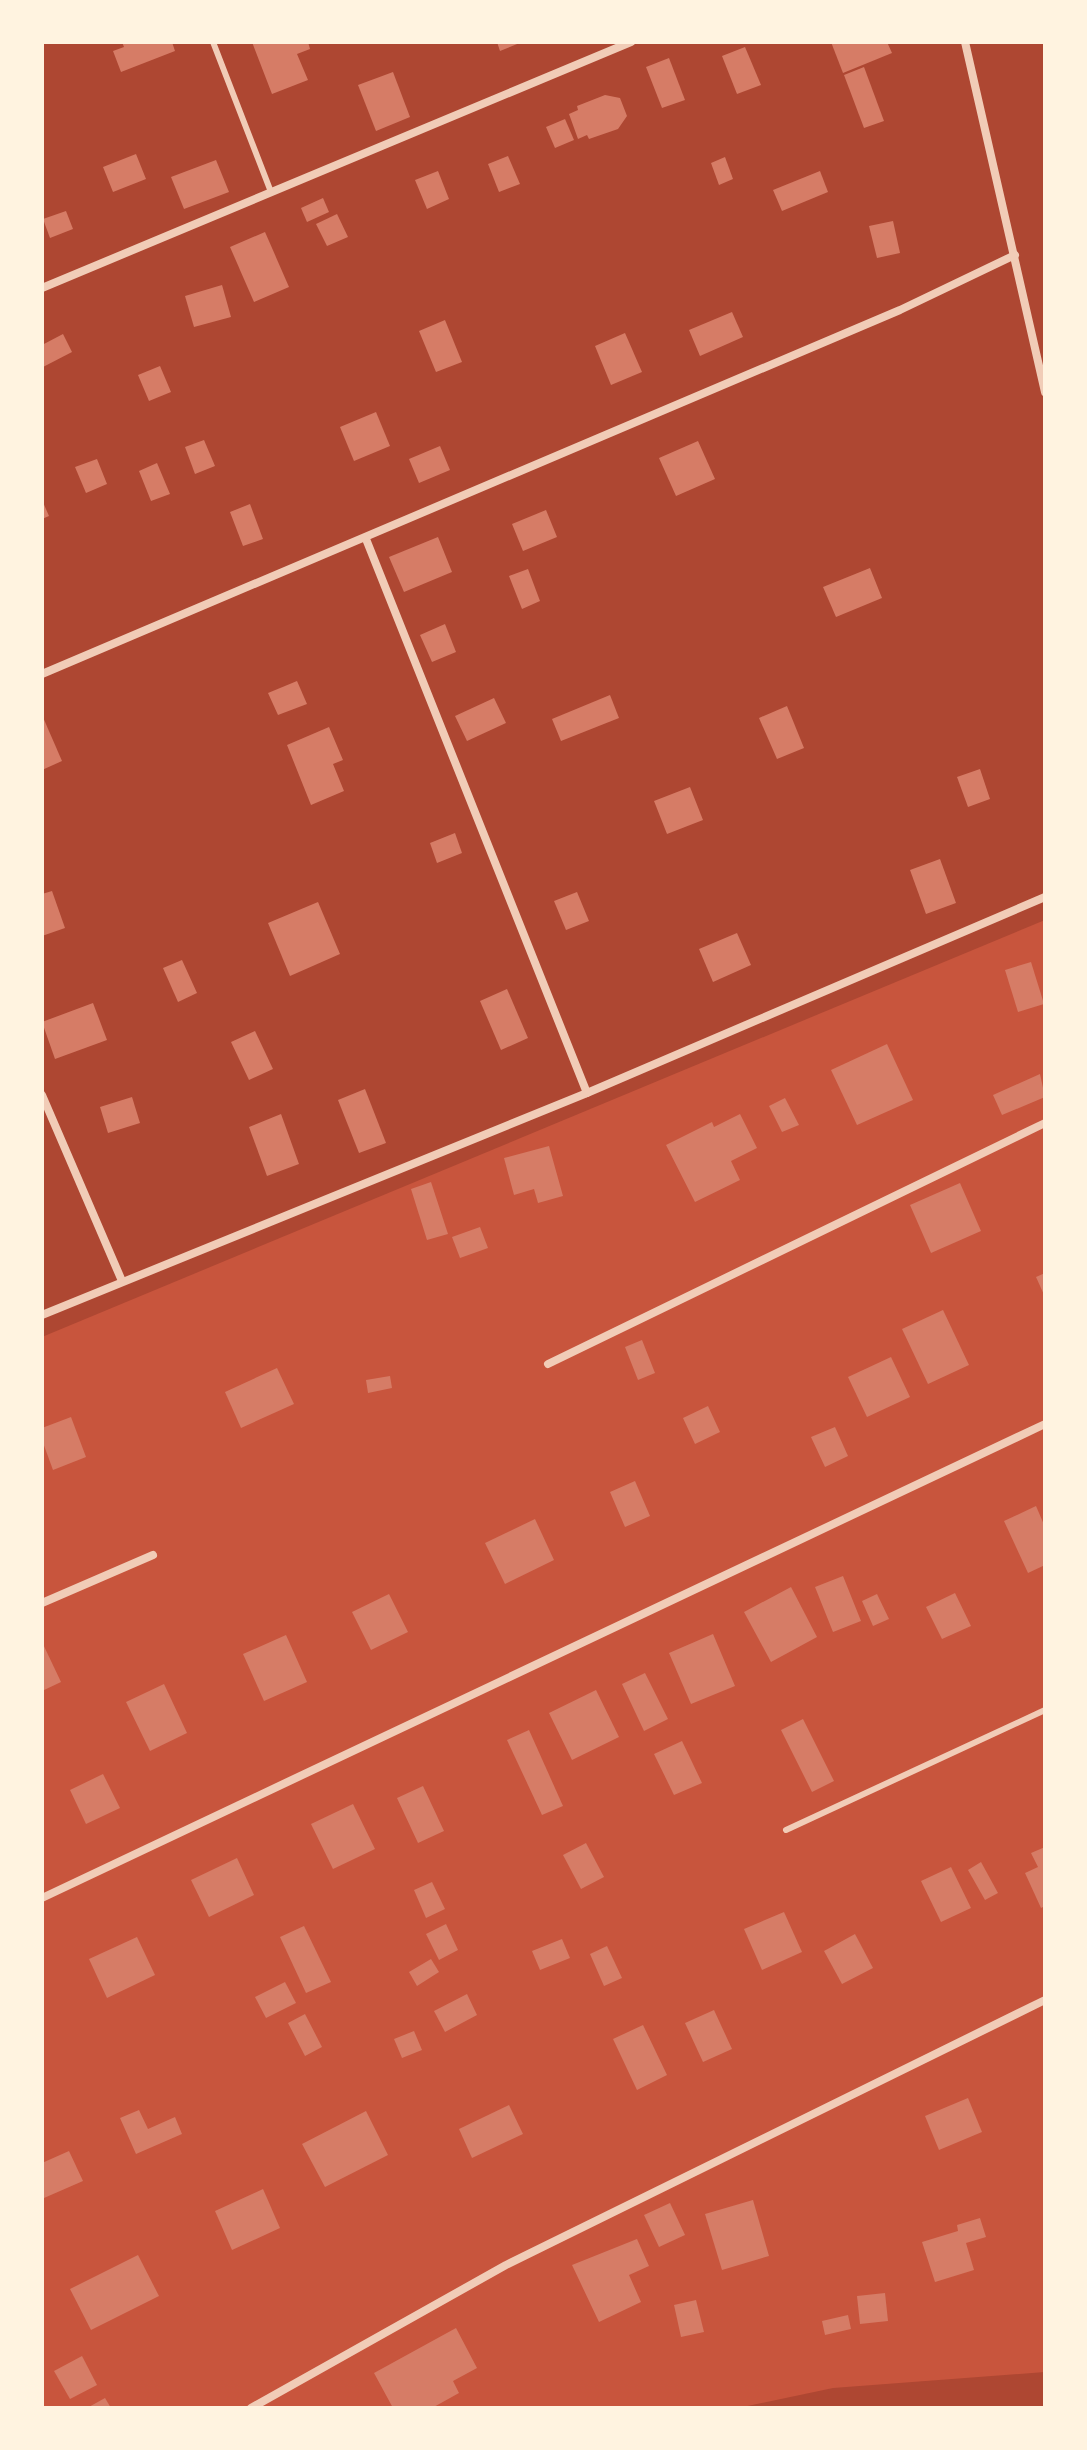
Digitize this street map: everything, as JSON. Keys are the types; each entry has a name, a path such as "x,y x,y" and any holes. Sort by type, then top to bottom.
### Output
{"street":[{"path":"42,288 617,45 631,42"},
{"path":"965,42 1045,392"},
{"path":"42,674 900,310 1015,255"},
{"path":"366,539 587,1093"},
{"path":"42,1315 587,1093 1045,897"},
{"path":"42,1095 122,1281"},
{"path":"548,1364 1045,1123"},
{"path":"42,1898 1045,1424"},
{"path":"42,1603 153,1555"},
{"path":"251,2408 506,2265 1045,2001"}],"lane":[{"path":"213,42 271,192"},
{"path":"786,1830 1045,1710"}],"shaded area":[{"path":"42,42 1045,42 1045,920 42,1337"},
{"path":"1045,2372 1045,2408 738,2408 833,2388"}],"building":[{"path":"122,42 172,42 175,51 121,72 113,51 124,47"},
{"path":"252,42 308,42 310,49 297,54 308,80 272,94"},
{"path":"497,42 522,42 500,51"},
{"path":"831,42 887,42 892,53 843,73"},
{"path":"745,47 761,85 737,94 722,56"},
{"path":"669,58 685,100 662,108 646,67"},
{"path":"864,67 884,121 864,128 844,75"},
{"path":"393,72 410,117 376,131 358,85"},
{"path":"605,95 620,98 627,116 618,129 589,139 587,135 578,139 569,114 578,110 577,106"},
{"path":"565,119 574,140 555,148 546,127"},
{"path":"136,154 146,179 113,192 103,167"},
{"path":"508,156 520,184 499,192 488,164"},
{"path":"725,157 733,179 719,185 711,163"},
{"path":"216,160 229,192 184,209 171,177"},
{"path":"438,171 449,199 427,209 415,180"},
{"path":"820,171 828,192 782,211 773,190"},
{"path":"323,198 329,212 307,222 301,208"},
{"path":"66,211 73,229 50,238 43,219"},
{"path":"337,214 348,237 327,246 316,224"},
{"path":"893,221 900,253 877,258 869,226"},
{"path":"265,232 289,287 254,302 230,247"},
{"path":"222,285 231,317 194,327 185,296"},
{"path":"732,312 743,337 700,356 689,330"},
{"path":"445,320 462,362 436,372 419,331"},
{"path":"625,333 642,372 611,385 595,346"},
{"path":"63,334 72,352 43,367 42,345"},
{"path":"160,366 171,392 149,401 138,375"},
{"path":"376,412 390,446 354,461 340,427"},
{"path":"204,440 215,466 195,474 185,447"},
{"path":"698,441 715,479 676,496 659,458"},
{"path":"440,446 450,470 419,483 409,459"},
{"path":"97,459 107,484 86,493 75,467"},
{"path":"157,463 170,494 151,501 139,471"},
{"path":"42,500 49,516 42,519"},
{"path":"250,504 263,539 243,546 230,512"},
{"path":"546,510 557,537 523,551 512,524"},
{"path":"438,537 452,572 404,592 389,557"},
{"path":"870,568 882,598 836,617 823,587"},
{"path":"528,569 540,601 522,609 509,576"},
{"path":"445,624 456,652 432,662 420,635"},
{"path":"297,681 307,704 278,715 268,693"},
{"path":"610,695 619,718 561,741 552,719"},
{"path":"494,698 506,723 467,741 455,716"},
{"path":"787,706 804,748 777,759 759,718"},
{"path":"42,715 62,761 42,770"},
{"path":"329,727 343,760 333,764 344,791 311,805 287,745"},
{"path":"980,769 990,799 968,807 957,777"},
{"path":"690,787 703,820 667,834 654,801"},
{"path":"455,833 462,853 437,863 430,843"},
{"path":"940,859 956,903 926,914 910,870"},
{"path":"52,891 65,928 42,936 42,894"},
{"path":"577,892 589,921 566,930 554,901"},
{"path":"318,902 340,954 290,976 268,923"},
{"path":"737,933 751,965 713,982 699,949"},
{"path":"182,960 197,993 178,1002 163,968"},
{"path":"1031,962 1044,1004 1018,1012 1005,970"},
{"path":"507,989 528,1038 501,1050 480,1001"},
{"path":"93,1003 107,1040 55,1059 42,1022"},
{"path":"255,1031 273,1069 249,1080 231,1042"},
{"path":"887,1044 913,1100 857,1125 831,1070"},
{"path":"1040,1074 1045,1097 1002,1115 993,1095"},
{"path":"365,1089 386,1143 359,1153 338,1100"},
{"path":"132,1097 140,1123 108,1133 100,1107"},
{"path":"785,1098 799,1125 782,1132 769,1106"},
{"path":"281,1114 299,1164 267,1176 249,1127"},
{"path":"740,1114 757,1148 731,1161 740,1180 695,1202 666,1145 712,1122 714,1127"},
{"path":"549,1146 563,1196 538,1203 534,1189 514,1195 504,1158"},
{"path":"431,1182 448,1234 427,1240 411,1189"},
{"path":"960,1183 981,1231 931,1253 910,1205"},
{"path":"480,1227 488,1248 460,1258 452,1237"},
{"path":"1045,1273 1045,1297 1036,1277"},
{"path":"943,1310 969,1365 928,1384 902,1329"},
{"path":"642,1340 655,1373 638,1380 625,1347"},
{"path":"891,1357 910,1397 867,1417 848,1377"},
{"path":"277,1368 294,1404 241,1428 225,1392"},
{"path":"390,1376 392,1388 368,1393 366,1380"},
{"path":"708,1406 720,1432 695,1444 683,1418"},
{"path":"71,1417 86,1457 53,1470 42,1440 42,1428"},
{"path":"835,1427 848,1456 825,1467 811,1437"},
{"path":"635,1481 650,1516 625,1527 610,1492"},
{"path":"1036,1506 1045,1527 1045,1565 1028,1573 1004,1521"},
{"path":"535,1519 554,1560 505,1584 485,1543"},
{"path":"843,1576 861,1621 833,1632 815,1587"},
{"path":"791,1587 817,1637 771,1662 744,1612"},
{"path":"955,1593 971,1626 942,1639 926,1607"},
{"path":"389,1594 408,1632 371,1650 352,1612"},
{"path":"877,1594 889,1619 873,1626 862,1601"},
{"path":"713,1634 735,1686 691,1704 669,1653"},
{"path":"286,1635 307,1682 264,1701 243,1654"},
{"path":"42,1642 61,1682 42,1691"},
{"path":"645,1673 668,1719 644,1731 622,1684"},
{"path":"164,1684 187,1733 150,1751 126,1702"},
{"path":"596,1690 619,1737 572,1760 549,1713"},
{"path":"803,1719 834,1781 812,1792 781,1730"},
{"path":"529,1730 563,1806 542,1815 507,1740"},
{"path":"682,1741 702,1783 674,1795 654,1754"},
{"path":"103,1774 120,1808 86,1824 70,1790"},
{"path":"423,1786 444,1831 418,1843 397,1798"},
{"path":"353,1804 375,1849 333,1869 311,1824"},
{"path":"586,1843 604,1877 581,1889 563,1855"},
{"path":"1045,1847 1045,1906 1041,1908 1025,1873 1038,1867 1031,1853"},
{"path":"237,1858 254,1895 209,1917 191,1880"},
{"path":"981,1862 998,1893 985,1900 968,1870"},
{"path":"951,1867 971,1908 941,1922 921,1881"},
{"path":"432,1882 445,1909 426,1918 414,1890"},
{"path":"784,1912 802,1952 762,1970 744,1929"},
{"path":"446,1924 458,1950 439,1960 426,1934"},
{"path":"304,1926 331,1982 306,1993 280,1937"},
{"path":"855,1934 873,1968 842,1984 824,1951"},
{"path":"137,1937 155,1975 107,1998 89,1959"},
{"path":"562,1939 570,1958 540,1970 532,1951"},
{"path":"607,1946 622,1978 604,1986 590,1954"},
{"path":"431,1959 439,1972 417,1986 409,1972"},
{"path":"285,1982 296,2003 266,2018 255,1997"},
{"path":"467,1994 477,2015 445,2032 434,2011"},
{"path":"714,2010 732,2049 703,2062 685,2023"},
{"path":"305,2014 322,2047 305,2056 288,2023"},
{"path":"643,2025 667,2075 637,2090 613,2039"},
{"path":"414,2031 422,2050 402,2058 394,2039"},
{"path":"968,2098 982,2132 939,2150 925,2116"},
{"path":"509,2105 523,2134 472,2158 459,2129"},
{"path":"139,2110 148,2129 175,2117 182,2134 136,2154 120,2118"},
{"path":"366,2111 388,2155 325,2187 302,2144"},
{"path":"69,2151 83,2181 44,2198 42,2163"},
{"path":"263,2189 280,2228 232,2250 215,2211"},
{"path":"753,2200 769,2256 722,2270 705,2214"},
{"path":"670,2203 685,2235 659,2247 644,2215"},
{"path":"980,2218 986,2237 966,2243 974,2270 935,2282 922,2242 958,2231 957,2225"},
{"path":"637,2239 649,2266 629,2275 641,2302 599,2322 572,2265"},
{"path":"138,2255 159,2296 91,2330 70,2289"},
{"path":"885,2293 888,2321 860,2324 857,2296"},
{"path":"696,2300 704,2332 681,2337 674,2305"},
{"path":"848,2315 851,2329 825,2335 822,2321"},
{"path":"456,2328 477,2368 453,2381 459,2393 432,2408 393,2408 374,2373"},
{"path":"82,2356 97,2385 70,2399 54,2371"},
{"path":"105,2398 111,2408 87,2408"}]}
